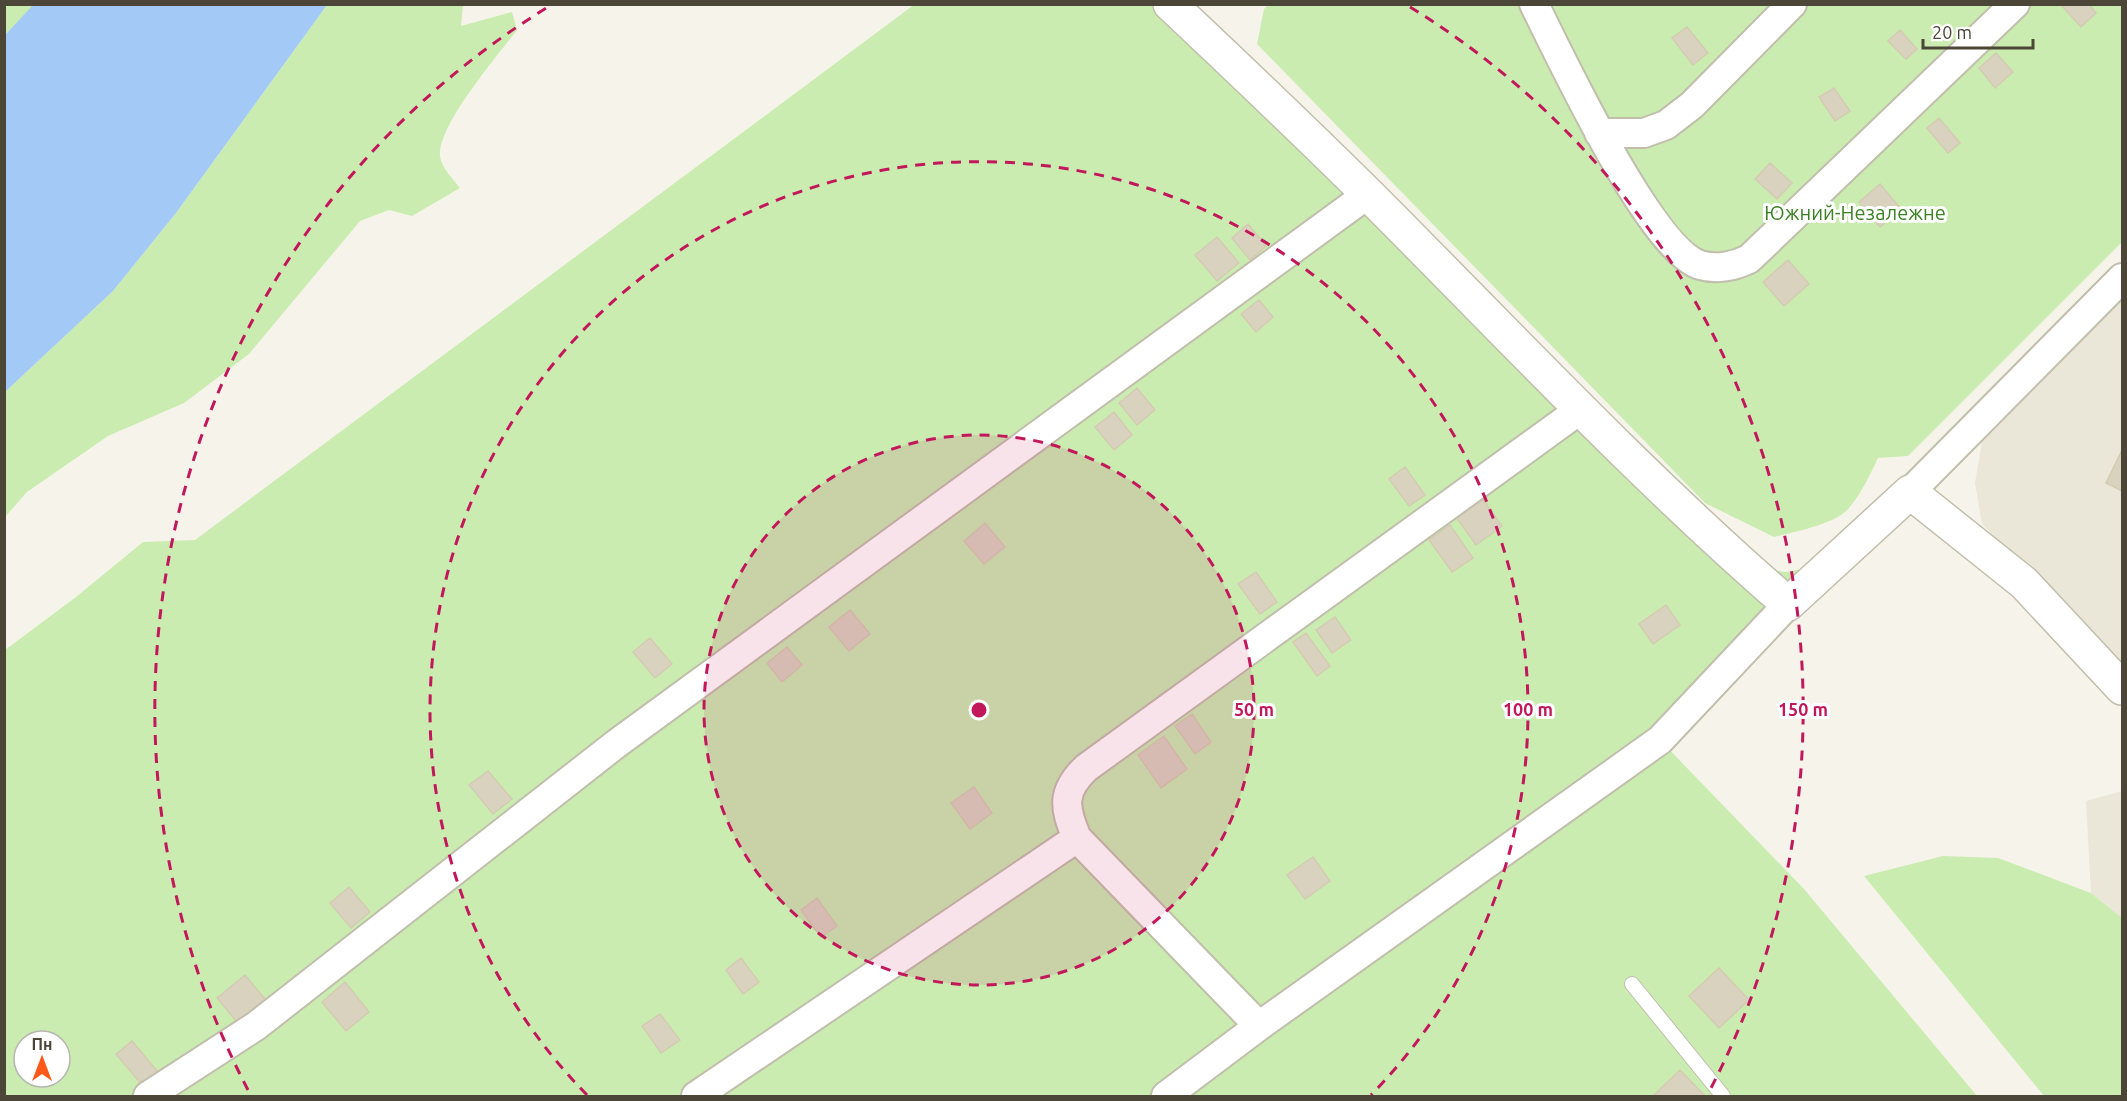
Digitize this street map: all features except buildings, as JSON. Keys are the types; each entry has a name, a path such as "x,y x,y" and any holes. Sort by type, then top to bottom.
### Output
{"street":[{"path":"1534,4 1599,133 1650,216 1680,250 1700,265 1735,266 1749,259 2015,4"},
{"path":"1599,133 1644,133 1666,125 1692,105 1792,4"},
{"path":"1177,6 1581,409 1719,544 1788,604"},
{"path":"148,1096 256,1026 616,744 1368,194"},
{"path":"1166,1096 1259,1026 1660,740 1788,604 1910,492 2122,278"},
{"path":"1259,1026 1077,838 1069,819 1066,799 1074,779 1086,768 1581,409"},
{"path":"1910,492 2024,583 2122,688"},
{"path":"696,1096 1077,838"}],"lane":[{"path":"1632,984 1723,1096"}],"shaded area":[{"path":"2122,300 2122,666 1982,524 1975,483 1982,442"},
{"path":"2122,791 2122,918 2091,893 2086,801"}],"green space":[{"path":"915,4 1170,5 1770,570 1786,572 1807,568 1660,740 1804,889 1977,1096 5,1096 5,650 76,597 143,542 195,540"},
{"name":"Южний-Незалежне","path":"1269,4 2122,5 2122,242 1908,456 1878,458 1857,497 1843,514 1814,527 1774,537 1705,503 1257,44 1264,9"},
{"path":"5,5 34,5 5,35"},
{"path":"327,5 463,5 461,26 512,12 517,30 458,109 442,143 441,160 460,188 412,216 389,210 360,221 249,354 184,403 108,436 27,492 5,517 5,392 113,291 176,213"},
{"path":"1943,856 1998,858 2091,893 2122,918 2122,1096 2044,1096 1864,876"}],"water":[{"path":"34,4 327,5 176,213 113,291 5,392 5,35"}]}
